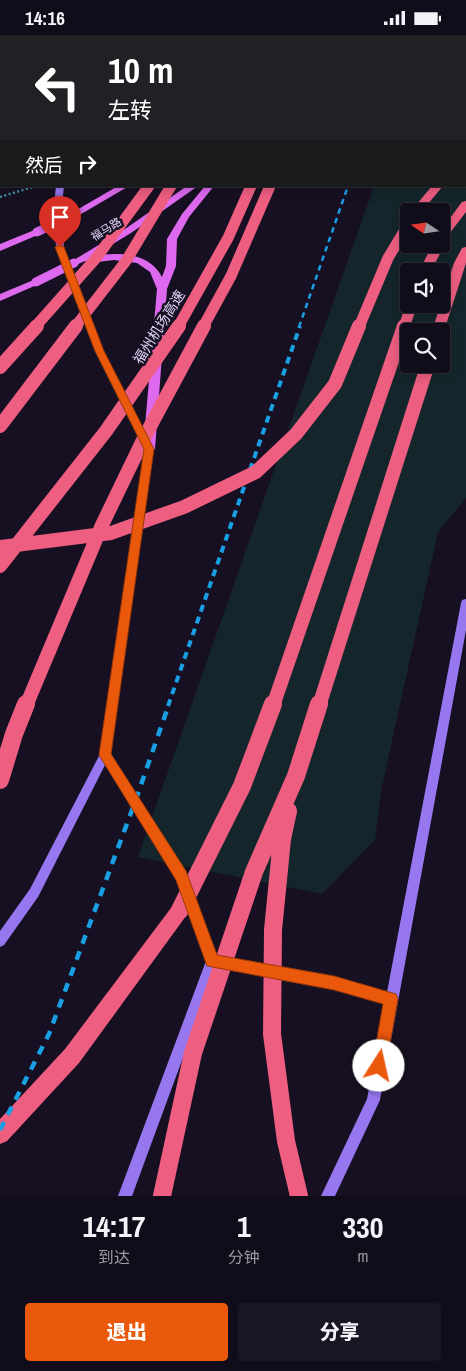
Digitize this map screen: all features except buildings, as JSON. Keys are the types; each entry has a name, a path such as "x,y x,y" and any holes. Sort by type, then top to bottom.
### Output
{"highway":[{"path":"0,367 90,265 137,205 148,187"},
{"path":"0,426 126,261 170,187"},
{"name":"福州机场高速","path":"0,566 84,462 168,345 234,229 252,187"},
{"path":"0,780 14,735 102,525 145,436 231,276 270,187"},
{"path":"423,203 437,187"},
{"path":"450,226 466,204"},
{"path":"0,547 111,533 184,507 256,472 296,434 335,384 388,258 400,238"},
{"path":"441,323 460,263 466,251"},
{"path":"0,1134 72,1057 180,910 242,786 277,694 409,313"},
{"path":"299,1196 286,1141 272,1034 274,930 282,839 296,776 425,373"},
{"path":"162,1196 193,1053 254,872 296,776"}],"main road":[{"path":"0,248 73,215 123,187"},
{"name":"福马路","path":"0,299 74,263 128,231 193,187"},
{"path":"149,449 162,289 171,266 172,239 185,216 209,187"},
{"path":"74,263 105,256 133,259 153,269 162,289"}],"street":[{"path":"0,941 34,893 105,755 149,449 99,351 60,247 58,222 60,187"},
{"path":"328,1196 373,1100 466,603"},
{"path":"105,755 182,876 212,961 125,1196"},
{"path":"212,961 334,983 391,999"}],"path":[{"path":"0,197 33,187"}],"green space":[{"path":"374,187 466,187 466,498 438,532 381,791 375,840 322,894 138,857"}],"railway":[{"path":"299,327 348,187"},
{"path":"168,706 300,326"},
{"path":"0,1130 49,1034 135,802 169,704"}],"route":[{"path":"60,247 99,351 149,449 105,755 182,876 212,961 334,983 391,999 379,1066"}]}
